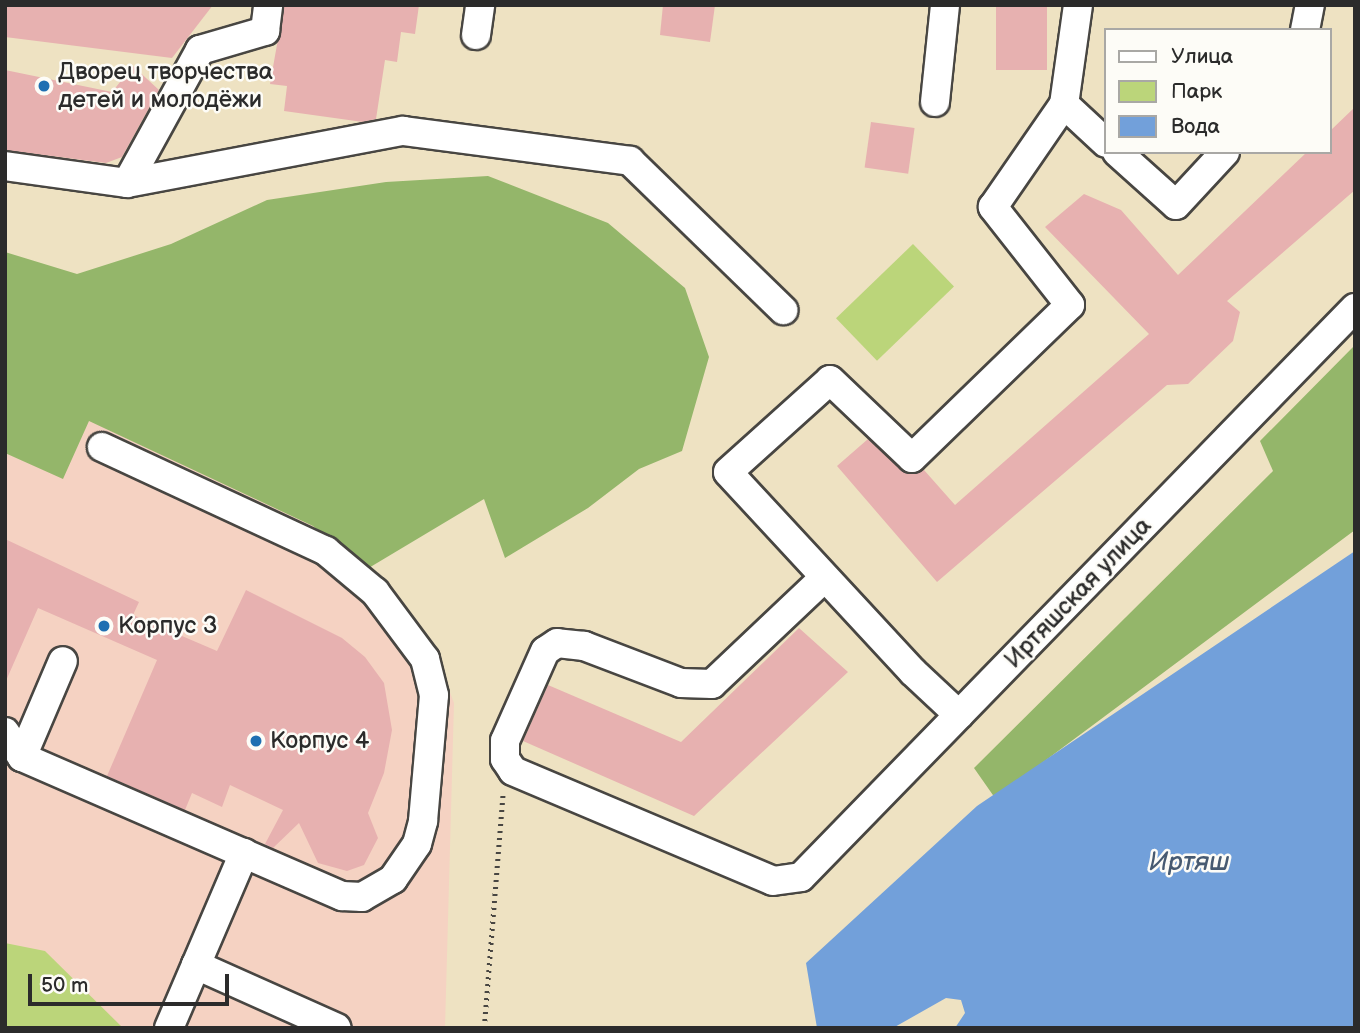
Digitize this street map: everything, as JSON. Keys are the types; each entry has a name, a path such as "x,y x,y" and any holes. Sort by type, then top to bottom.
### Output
{"street":[{"path":"127,183 200,50 265,31 268,5"},
{"path":"476,36 480,5"},
{"path":"935,102 945,5"},
{"path":"959,715 824,578 728,472 830,380 912,458 1070,305 993,207 1064,104 1078,5"},
{"path":"1305,28 1310,5"},
{"path":"1064,104 1104,141"},
{"path":"5,166 127,183 403,131 631,161 783,310"},
{"path":"1119,154 1176,205 1223,154"},
{"name":"Иртяшская улица","path":"513,771 773,881 801,877 1355,308"},
{"path":"5,732 22,757 342,896 362,897 393,878 417,844 429,797 434,695 425,659 375,592 326,551 102,447"},
{"path":"513,771 505,759 505,741 545,651 557,643 584,646 681,683 712,684 824,578"},
{"path":"22,757 63,661"},
{"path":"169,1028 244,853"},
{"path":"196,965 337,1028"}],"path":[{"path":"484,1028 496,841 503,792 513,771"}],"shaded area":[{"path":"89,420 313,526 367,569 429,637 454,703 445,1028 5,1028 5,453 63,478"}],"green space":[{"path":"488,176 608,223 685,288 709,357 682,451 639,469 588,508 505,558 484,499 367,569 313,526 89,421 63,479 5,453 5,252 77,274 171,244 267,200 386,182"},
{"path":"913,244 954,286 877,361 836,318"},
{"path":"1355,345 1355,530 995,798 974,768 1273,471 1260,441"},
{"path":"5,943 45,951 123,1028 5,1028"}],"water":[{"name":"Иртяш","path":"1355,551 1355,1028 955,1028 965,1013 961,1000 946,998 893,1028 817,1028 806,963 977,806"}],"building":[{"path":"5,5 213,5 172,58 5,37"},
{"path":"284,5 419,5 415,34 401,32 397,62 385,60 376,119 363,122 284,111 287,86 270,84"},
{"path":"663,5 715,5 710,42 660,35"},
{"path":"996,5 1047,5 1047,70 996,70"},
{"path":"133,66 159,90 122,157 106,163 5,150 5,70 112,92"},
{"path":"1355,107 1355,190 1227,301 1240,312 1233,341 1188,384 1167,385 937,582 837,466 868,439 907,474 924,470 955,505 1149,334 1045,227 1084,194 1121,210 1178,275 1305,154 1332,154 1332,129"},
{"path":"871,122 915,128 908,174 865,168"},
{"name":"Корпус 4","path":"5,539 139,602 133,615 217,651 246,590 342,638 365,657 384,683 392,730 384,773 368,813 378,838 364,865 347,871 318,863 299,823 273,848 265,844 283,810 230,785 222,807 192,793 185,810 107,776 157,660 38,608 5,683"},
{"path":"799,628 848,672 694,816 523,741 548,685 681,742"}],"place":[{"name":"Дворец творчества детей и молодёжи","path":"44,86"},
{"name":"Корпус 3","path":"104,626"},
{"name":"Корпус 4","path":"256,741"}]}
